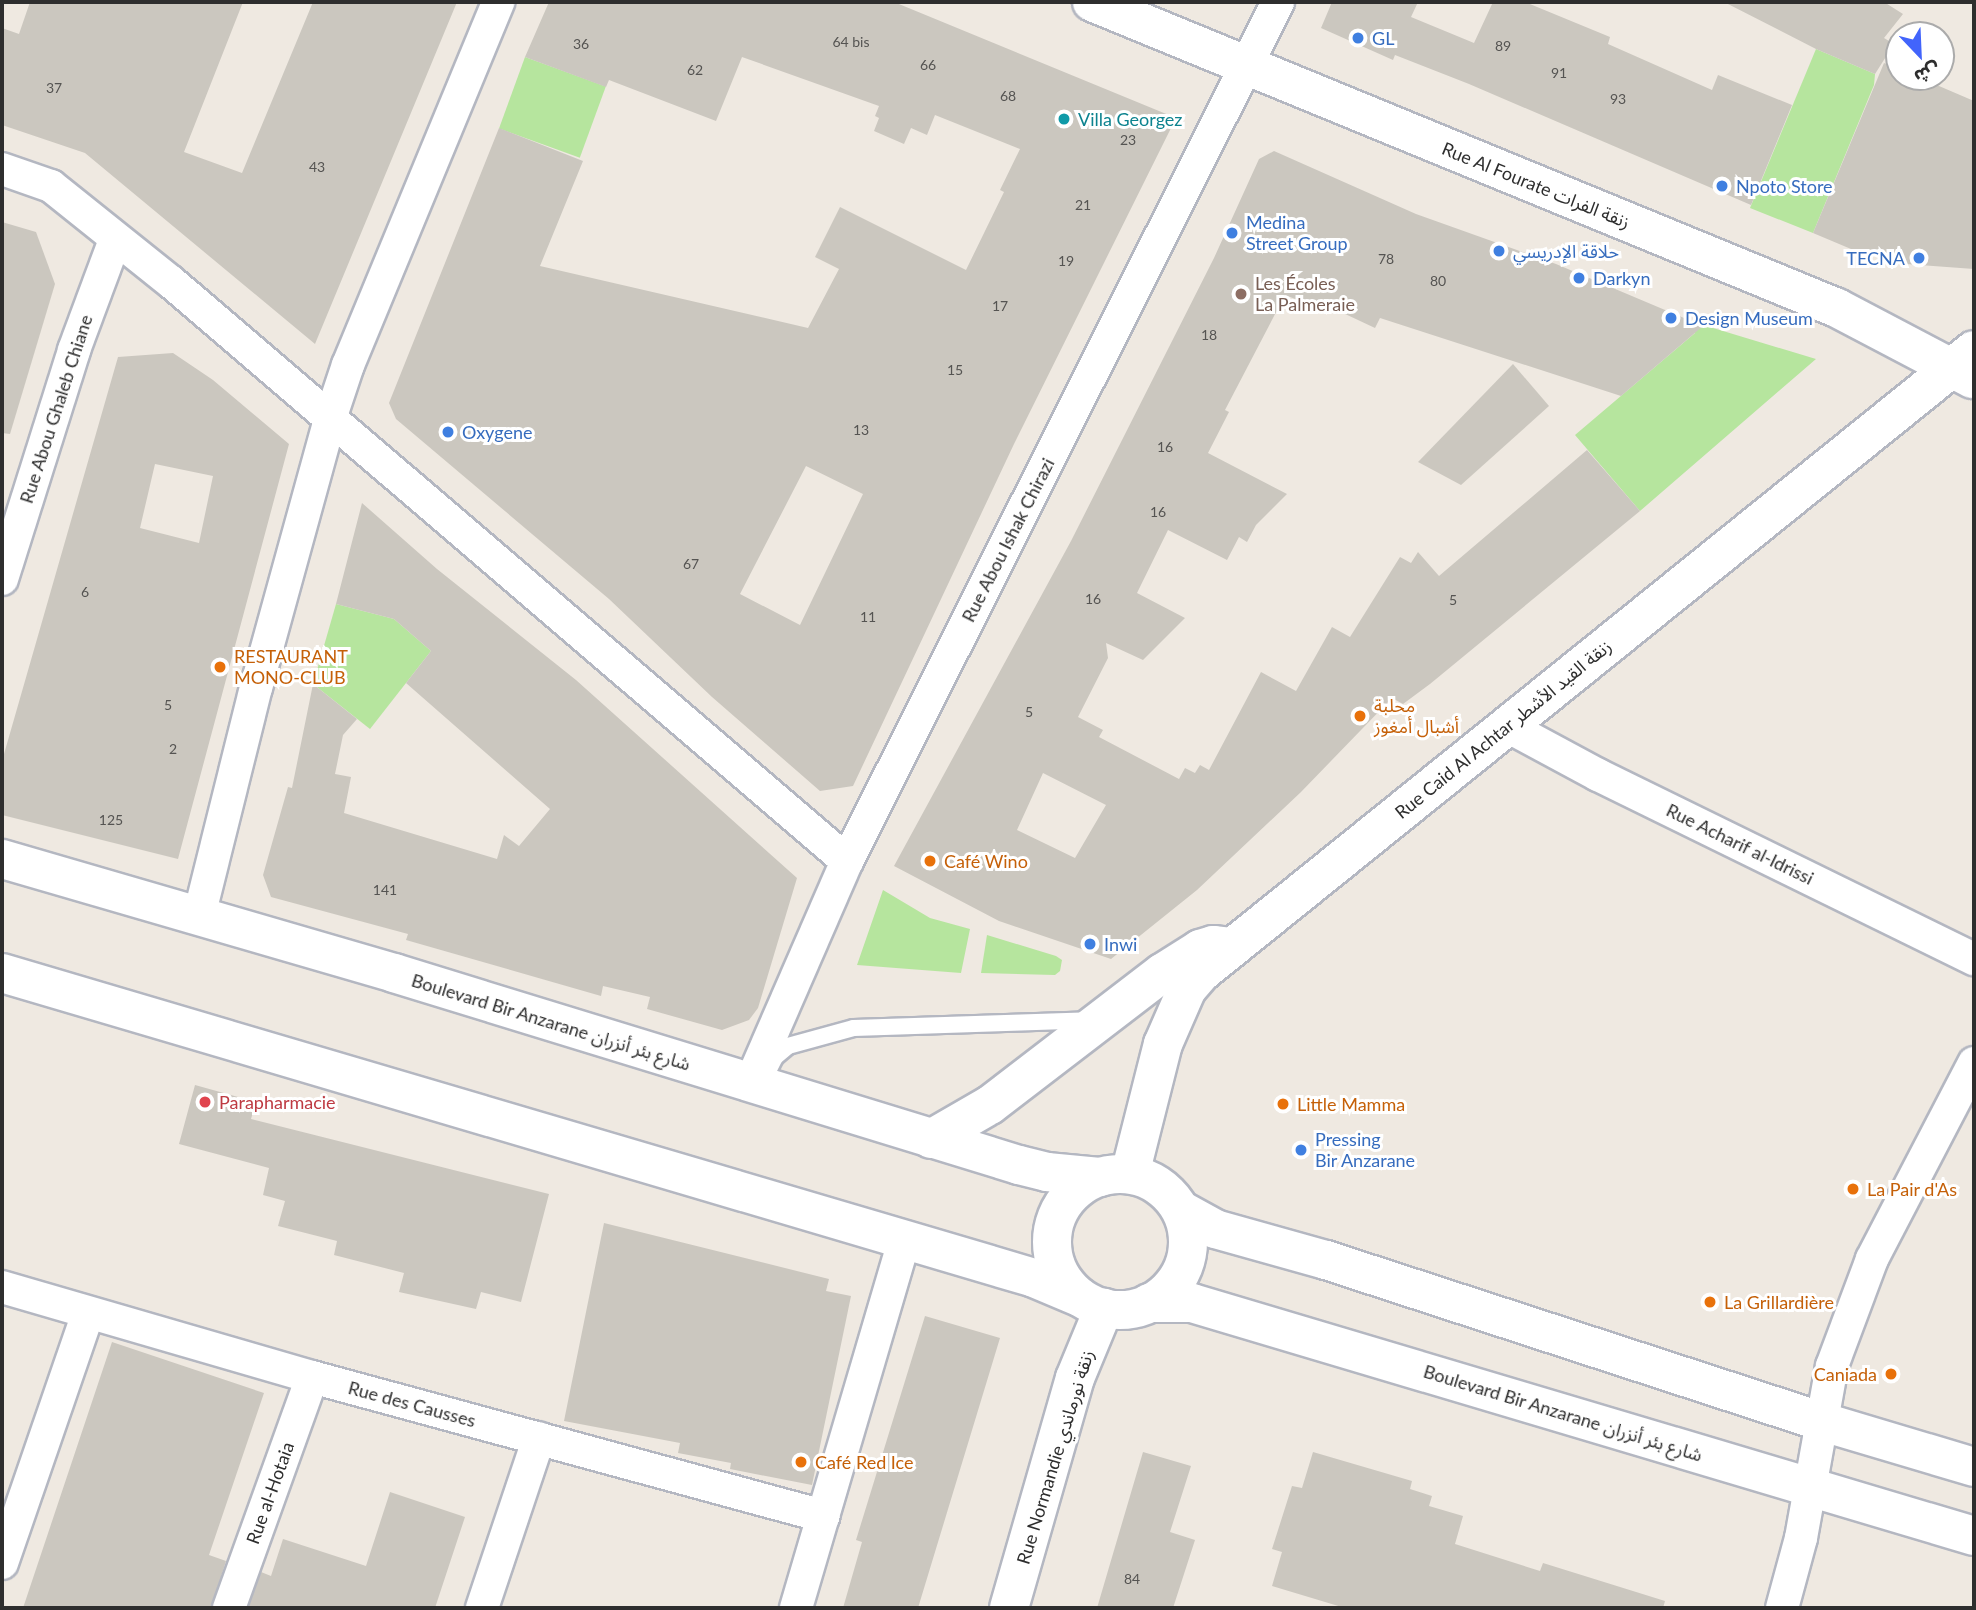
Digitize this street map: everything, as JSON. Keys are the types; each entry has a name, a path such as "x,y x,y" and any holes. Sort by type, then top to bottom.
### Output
{"main road":[{"name":"Rue Al Fourate زنقة الفرات","path":"1093,2 1837,308 1967,366"},
{"name":"Rue Caid Al Achtar زنقة القيد الأشطر","path":"1115,1176 1174,1013 1193,981 1231,947 1507,726 1967,366"},
{"name":"Boulevard Bir Anzarane شارع بئر أنزران","path":"2,859 394,973 930,1139 1047,1172 1115,1176"},
{"path":"930,1139 975,1115 1099,1020 1200,948 1213,945 1231,947"},
{"path":"2,973 1034,1278 1092,1302 1129,1308 1149,1303 1174,1282 1185,1263 1189,1241 1181,1210"},
{"path":"1092,1302 1060,1275 1054,1253 1054,1230 1068,1199 1085,1183 1115,1176 1160,1186 1181,1210 1215,1229 1325,1260 1823,1422 1974,1467"},
{"name":"Rue Normandie زنقة نورماندي","path":"1009,1608 1075,1378 1092,1302"},
{"name":"Boulevard Bir Anzarane شارع بئر أنزران","path":"1149,1303 1192,1303 1974,1535"}],"street":[{"path":"199,916 256,688 330,419 348,365 498,2"},
{"name":"Rue Abou Ishak Chirazi","path":"755,1085 847,861 1278,2"},
{"path":"2,169 51,186 115,240 171,282 330,419 385,462 525,587 847,861"},
{"name":"Rue Abou Ghaleb Chiane","path":"4,563 74,350 115,240"},
{"name":"Rue Acharif al-Idrissi","path":"1507,726 1598,775 1974,959"},
{"path":"1782,1608 1811,1487 1832,1366 1872,1259 1974,1063"},
{"path":"796,1608 904,1241"},
{"name":"Rue des Causses","path":"2,1287 312,1377 823,1516"},
{"path":"2,1563 88,1313"},
{"name":"Rue al-Hotaia","path":"229,1608 312,1377"},
{"path":"482,1608 540,1438"}],"lane":[{"path":"755,1085 775,1056 788,1046 854,1028 1099,1020"}],"green space":[{"path":"1816,49 1875,74 1874,85 1813,233 1750,208"},
{"path":"525,57 606,86 580,158 499,128"},
{"path":"1690,321 1816,359 1640,511 1575,435 1695,333"},
{"path":"336,604 394,619 431,651 370,729 313,684"},
{"path":"883,890 930,918 970,929 961,973 857,965"},
{"path":"987,935 1056,956 1062,960 1060,971 1055,975 981,973"}],"building":[{"path":"30,2 243,2 184,152 242,173 313,2 457,2 315,344 85,153 2,125 2,28 19,34"},
{"path":"549,2 894,2 1176,118 1014,444 853,786 820,791 712,697 609,599 396,419 389,403 499,128 583,161 540,266 808,328 839,269 815,257 840,207 966,270 1004,192 1000,190 1020,149 935,115 927,135 911,128 904,144 874,131 879,118 875,116 879,106 742,57 716,121 609,80 606,87 525,57","holes":["806,466 863,494 800,625 740,594"]},
{"path":"1332,2 1418,2 1411,17 1474,43 1493,2 1525,2 1610,37 1608,44 1712,90 1718,75 1792,105 1751,205 1469,84 1395,55 1393,60 1321,28"},
{"path":"1724,2 1884,2 1903,14 1897,21 1885,21 1885,58 1875,74 1816,49"},
{"path":"1884,63 1885,91 1951,91 1974,101 1974,269 1906,264 1851,249 1813,233"},
{"path":"1274,151 1416,214 1556,264 1703,326 1621,396 1380,318 1375,328 1326,305 1323,310 1285,295 1225,410 1229,412 1208,453 1287,494 1256,525 1247,542 1239,537 1227,560 1168,530 1137,593 1185,618 1143,660 1106,643 1108,658 1078,717 1103,730 1099,737 1179,779 1185,768 1195,773 1200,765 1209,770 1261,672 1296,691 1332,627 1350,637 1400,557 1411,563 1418,552 1439,576 1587,450 1640,511 1430,684 1403,704 1392,698 1301,792 1197,890 1111,959 999,921 894,866 1071,541 1214,258 1259,159","holes":["1043,773 1106,805 1075,858 1017,830"]},
{"path":"2,222 36,232 55,284 10,434 2,433"},
{"path":"173,353 213,380 289,444 178,859 2,815 2,761 118,357","holes":["155,464 213,476 199,543 140,528"]},
{"path":"1513,364 1549,406 1461,485 1418,462"},
{"path":"362,503 437,569 576,680 797,878 758,1008 749,1020 722,1030 647,1009 650,997 603,986 601,996 406,940 408,934 271,897 263,875 288,787 292,788 313,684 357,719 343,735 335,774 351,777 344,813 497,859 504,835 519,846 550,809 406,683 431,651 394,619 336,604"},
{"path":"195,1085 256,1102 251,1119 549,1194 521,1302 481,1292 476,1309 399,1292 404,1273 334,1255 337,1241 278,1226 285,1201 263,1195 269,1168 179,1144"},
{"path":"604,1223 829,1279 826,1291 851,1296 812,1485 730,1469 731,1463 678,1453 680,1443 564,1421"},
{"path":"925,1316 1000,1338 918,1608 843,1608 862,1542 856,1540"},
{"path":"112,1342 264,1393 209,1555 226,1561 211,1608 23,1608"},
{"path":"1143,1452 1191,1466 1170,1532 1195,1540 1173,1608 1097,1608"},
{"path":"1313,1452 1412,1481 1410,1489 1432,1496 1429,1506 1463,1516 1455,1544 1540,1571 1543,1563 1665,1601 1663,1608 1345,1608 1272,1586 1282,1552 1272,1549 1292,1486 1302,1488"},
{"path":"390,1492 465,1517 435,1608 248,1608 261,1572 271,1576 283,1539 366,1566"}],"place":[{"name":"GL","path":"1358,38"},
{"name":"Villa Georgez","path":"1064,119"},
{"name":"Npoto Store","path":"1722,186"},
{"name":"Medina Street Group","path":"1232,233"},
{"name":"حلاقة الإدريسي","path":"1499,251"},
{"name":"TECNA","path":"1919,258"},
{"name":"Darkyn","path":"1579,278"},
{"name":"Les Écoles La Palmeraie","path":"1241,294"},
{"name":"Design Museum","path":"1671,318"},
{"name":"Oxygene","path":"448,432"},
{"name":"RESTAURANT MONO-CLUB","path":"220,667"},
{"name":"محلبة أشبال أمغوز","path":"1360,716"},
{"name":"Café Wino","path":"930,861"},
{"name":"Inwi","path":"1090,944"},
{"name":"Parapharmacie","path":"205,1102"},
{"name":"Little Mamma","path":"1283,1104"},
{"name":"Pressing Bir Anzarane","path":"1301,1150"},
{"name":"La Pair d'As","path":"1853,1189"},
{"name":"La Grillardière","path":"1710,1302"},
{"name":"Caniada","path":"1891,1374"},
{"name":"Café Red Ice","path":"801,1462"}]}
